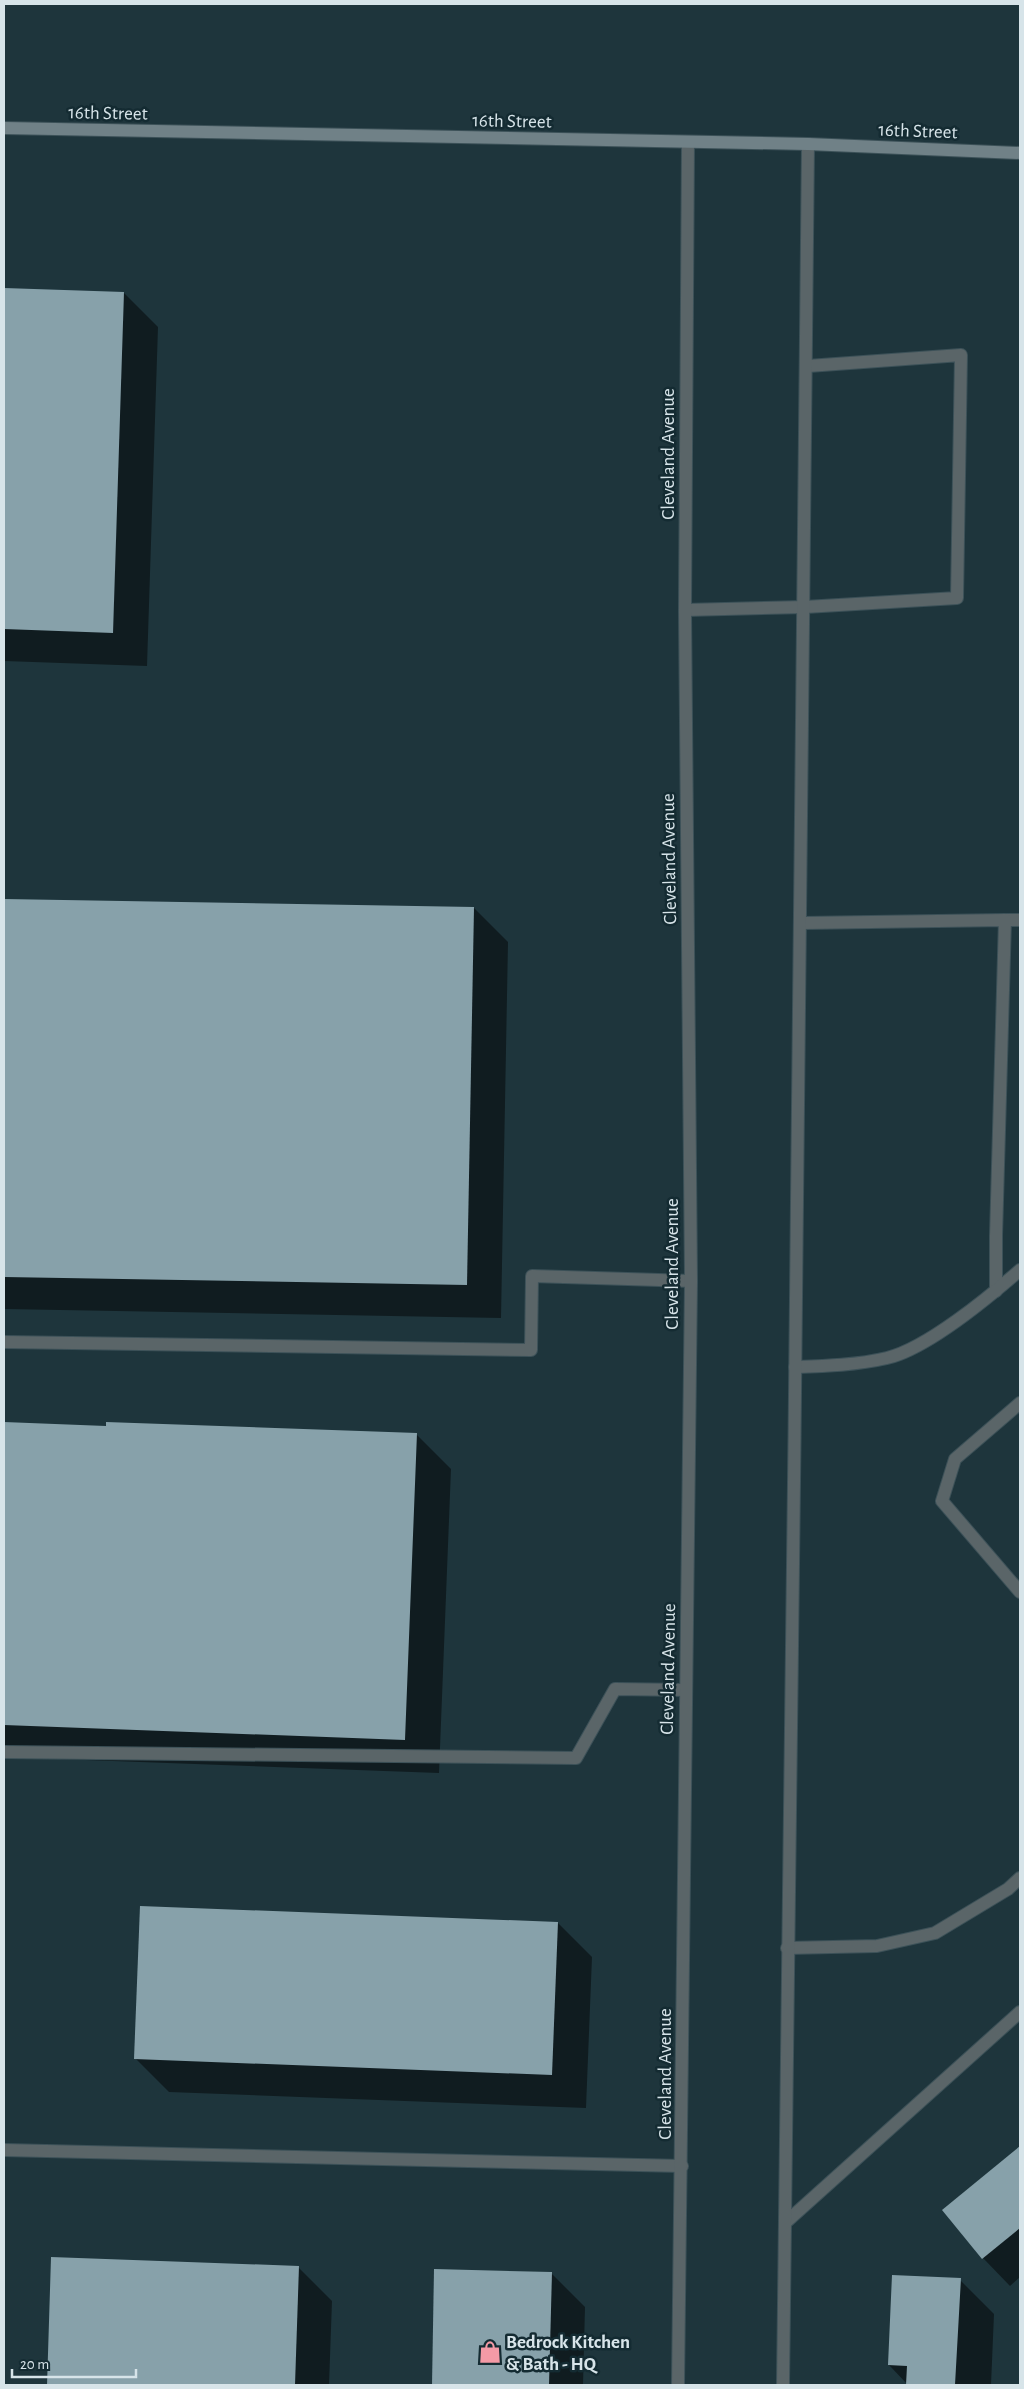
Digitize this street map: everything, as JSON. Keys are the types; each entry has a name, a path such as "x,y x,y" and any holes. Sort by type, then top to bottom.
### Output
{"street":[{"name":"16th Street","path":"4,128 808,144 1020,153"},
{"name":"Cleveland Avenue","path":"678,2385 691,1281 685,610 688,142"},
{"path":"784,2385 787,1948 803,923 808,144"},
{"path":"685,610 805,608 957,598 961,355 808,366"},
{"path":"996,1291 1005,920"},
{"path":"803,923 1020,920"},
{"path":"795,1367 888,1358 923,1342 996,1291 1020,1270"},
{"path":"4,1342 531,1350 532,1276 691,1281"},
{"path":"1020,1403 955,1458 942,1501 1020,1592"},
{"path":"4,1752 576,1758 615,1689 686,1690"},
{"path":"787,1948 877,1946 935,1933 1008,1889 1020,1878"},
{"path":"785,2223 1020,2012"},
{"path":"4,2150 682,2166"}],"building":[{"path":"4,288 124,292 113,633 4,629"},
{"path":"4,899 474,907 467,1285 4,1277"},
{"path":"4,1422 106,1426 106,1422 417,1433 405,1740 4,1725"},
{"path":"140,1906 558,1922 552,2075 134,2059"},
{"path":"1020,2146 1020,2228 982,2259 942,2210"},
{"path":"51,2257 299,2266 295,2385 47,2385"},
{"path":"434,2269 552,2272 549,2385 432,2385"},
{"path":"892,2275 961,2278 955,2385 906,2385 907,2366 888,2365"}],"place":[{"name":"Bedrock Kitchen & Bath - HQ","path":"490,2352"}]}
